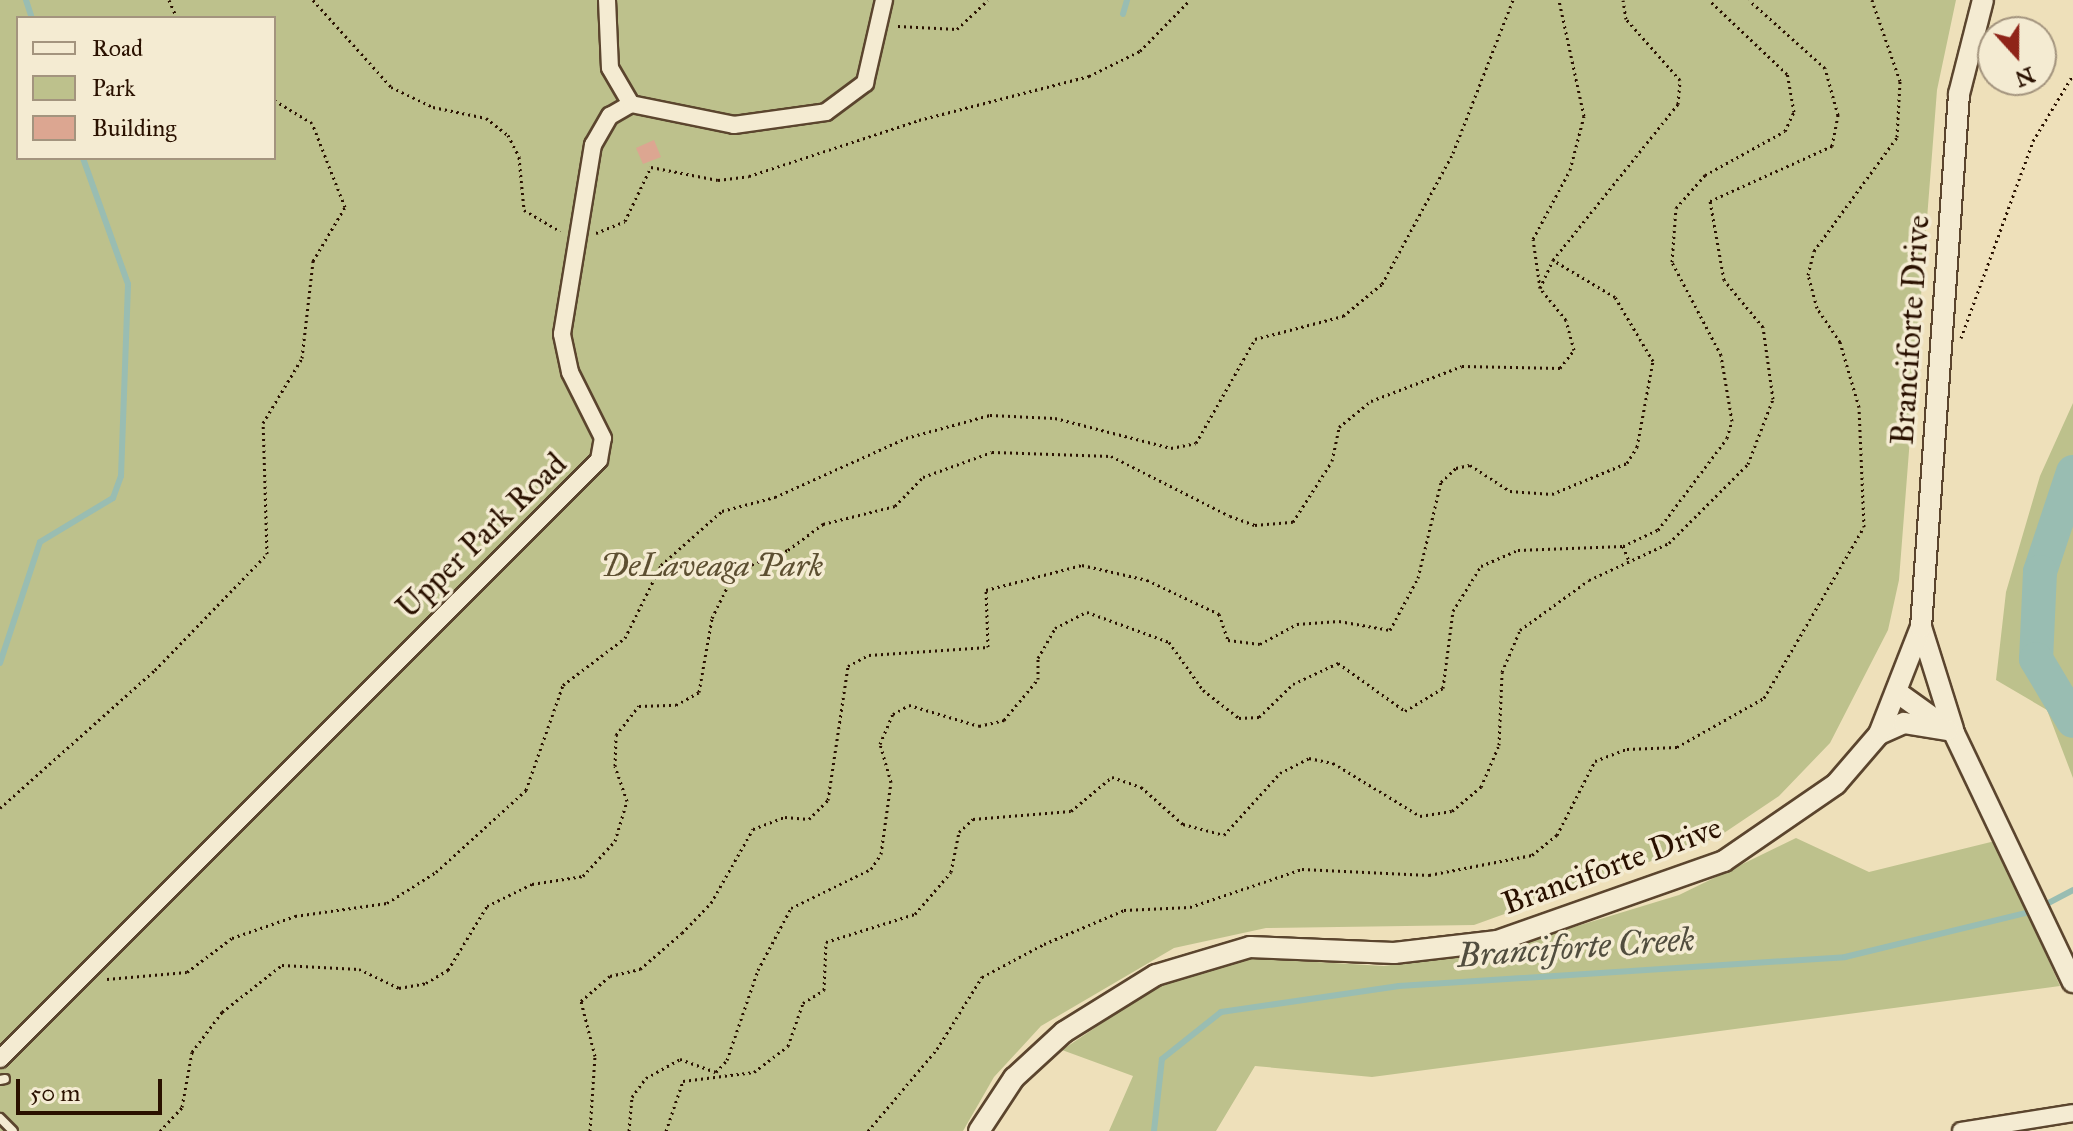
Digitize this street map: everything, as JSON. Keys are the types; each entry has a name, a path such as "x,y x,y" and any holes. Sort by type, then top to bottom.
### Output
{"street":[{"path":"607,0 610,68 631,104 734,125 788,123 847,102 865,83 878,44 884,0"},
{"name":"Branciforte Drive","path":"979,1131 1014,1078 1064,1032 1156,975 1250,947 1394,953 1497,941 1680,880 1764,840 1836,784 1879,734 1898,693 1921,627 1959,94 1983,0"},
{"name":"Upper Park Road","path":"0,1059 599,460 603,438 570,372 562,334 593,145 610,116 631,104"},
{"path":"1921,627 1954,733 2004,827 2071,979"},
{"path":"1898,693 1954,733"},
{"path":"1879,734 1928,722 1954,733"},
{"path":"1961,1131 2073,1113"}],"lane":[{"path":"0,1118 13,1131"}],"path":[{"path":"878,44 901,21 957,29 988,0"},
{"path":"99,980 182,974 232,938 295,916 387,903 436,872 526,790 563,685 625,638 661,565 722,511 775,497 906,438 990,415 1055,418 1171,448 1196,443 1255,339 1343,316 1382,284 1458,142 1513,0"},
{"path":"160,1131 182,1107 192,1052 222,1012 282,965 359,969 399,988 426,983 448,970 487,906 532,884 583,876 615,841 627,801 615,766 616,735 639,706 676,705 699,692 712,618 735,571 788,550 823,524 895,506 923,477 992,452 1111,456 1230,516 1255,525 1293,522 1332,461 1339,427 1371,401 1462,366 1560,368 1574,350 1566,320 1540,288 1533,239 1570,170 1584,116 1559,0"},
{"path":"1540,288 1553,260 1678,104 1680,80 1626,19 1623,0"},
{"path":"716,1072 737,1037 780,922 791,908 871,869 881,854 891,782 880,744 893,714 909,705 979,726 1004,720 1038,679 1038,658 1055,628 1087,612 1169,642 1203,690 1239,718 1259,717 1293,684 1338,663 1405,711 1443,688 1453,611 1481,566 1518,550 1623,546 1658,530 1727,438 1732,421 1721,355 1672,262 1676,208 1705,175 1785,131 1794,112 1787,74 1709,0"},
{"path":"666,1131 683,1081 716,1072 754,1072 788,1046 803,1003 824,990 826,942 915,914 951,872 959,832 973,819 1071,811 1112,777 1141,787 1170,818 1210,837 1224,835 1280,773 1309,758 1333,763 1407,812 1452,811 1481,787 1499,745 1502,672 1520,630 1589,580 1669,543 1737,477 1773,399 1763,327 1724,280 1710,201 1832,146 1838,115 1825,68 1749,0"},
{"path":"868,1131 937,1049 982,977 1044,944 1124,910 1190,907 1302,869 1429,875 1532,855 1557,835 1595,761 1627,749 1677,747 1764,698 1864,527 1859,407 1840,342 1817,308 1808,275 1814,251 1897,137 1900,81 1872,0"},
{"path":"1938,364 1971,327 2033,141 2073,75"},
{"path":"0,808 155,670 267,554 263,423 302,358 313,261 345,207 312,123 276,101"},
{"path":"590,1131 597,1079 581,1001 610,976 640,969 682,933 711,903 753,829 785,817 809,819 828,800 848,666 869,655 988,647 986,590 1082,565 1147,580 1219,614 1228,640 1260,644 1297,624 1339,621 1390,630 1418,578 1441,482 1456,468 1470,465 1510,491 1552,494 1570,492 1627,463 1642,426 1653,361 1615,297 1553,260"},
{"path":"1623,546 1630,563"},
{"path":"629,1131 632,1097 646,1078 680,1059 716,1072"}],"green space":[{"name":"DeLaveaga Park","path":"0,0 1956,0 1937,90 1899,580 1888,630 1830,743 1779,796 1718,837 1474,925 1266,928 1174,948 1041,1026 994,1077 963,1131 0,1131"},
{"path":"2073,403 2073,778 2047,710 1996,680 2006,592 2040,476"},
{"path":"1796,838 1869,872 1995,841 2060,986 1372,1077 1255,1066 1216,1131 1109,1131 1133,1076 1062,1050 1163,982 1251,958 1384,966 1502,949 1679,895"}],"building":[{"path":"654,140 661,157 643,164 636,148"}],"waterway":[{"path":"26,0 31,16"},
{"path":"1123,14 1127,0"},
{"path":"0,663 40,542 113,498 121,476 128,284 84,160"},
{"path":"2073,472 2040,572 2036,659 2073,721"},
{"name":"Branciforte Creek","path":"1154,1131 1162,1059 1221,1012 1399,986 1845,957 2033,911 2073,890"}]}
